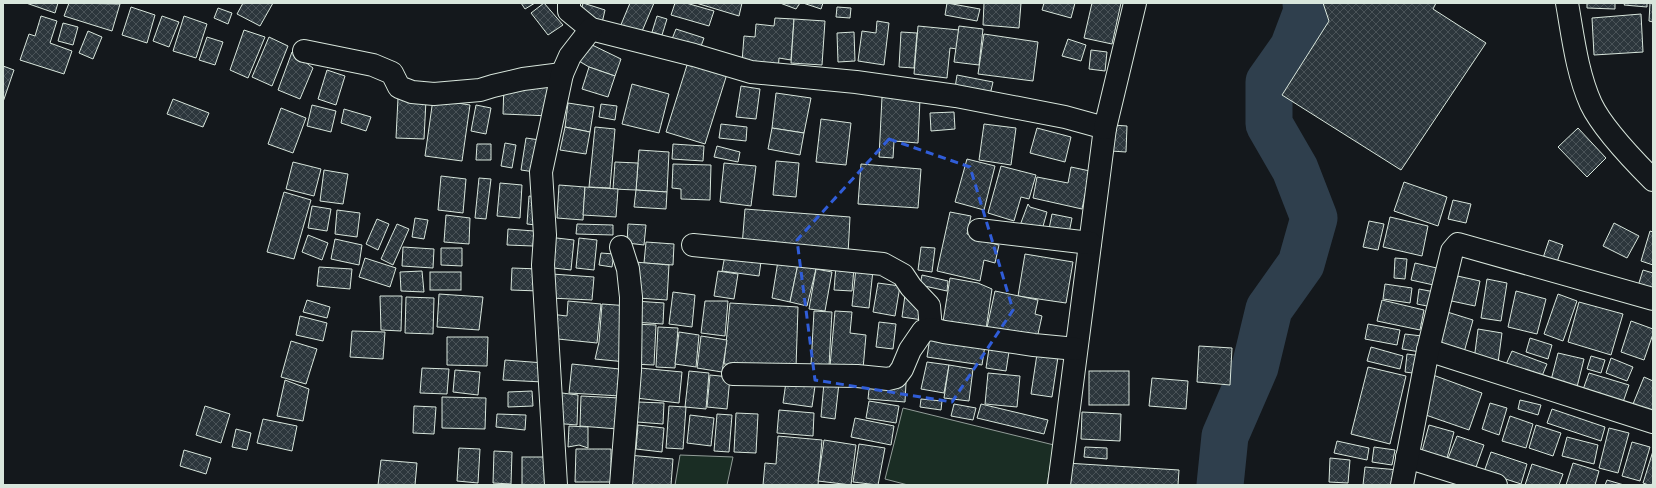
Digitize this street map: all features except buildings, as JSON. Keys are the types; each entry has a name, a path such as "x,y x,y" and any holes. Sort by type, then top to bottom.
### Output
{"street":[{"path":"1567,3 1582,79 1591,105 1607,128 1638,165 1653,180"},
{"path":"1059,485 1105,128 1133,4"},
{"path":"567,6 591,29 694,55 751,72 856,82 956,96 1065,117 1105,128"},
{"path":"556,485 542,265 545,235 541,172 562,74 570,56 591,29"},
{"path":"304,51 373,65 392,72 399,87 412,92 434,94 480,90 516,81 562,74"},
{"path":"979,230 1090,243"},
{"path":"1402,485 1428,350 1452,252 1458,244 1653,299"},
{"path":"693,245 883,264 903,275 911,287 929,306 931,329"},
{"path":"621,247 628,269 631,297 630,371 621,485"},
{"path":"733,374 857,376 888,379 896,377 902,369 910,350 923,331 931,329 1034,345 1076,349"},
{"path":"1428,350 1653,422"},
{"path":"1407,457 1496,485"}],"highlighted area":[{"path":"889,139 970,167 1013,310 952,402 815,380 797,240"}],"green space":[{"path":"903,408 1054,445 1047,485 908,485 885,479"},
{"path":"680,455 733,457 727,485 675,485"}],"waterway":[{"path":"1220,485 1225,436 1255,367 1269,309 1301,264 1314,218 1295,169 1269,124 1269,82 1293,48 1307,11 1306,3"}]}
